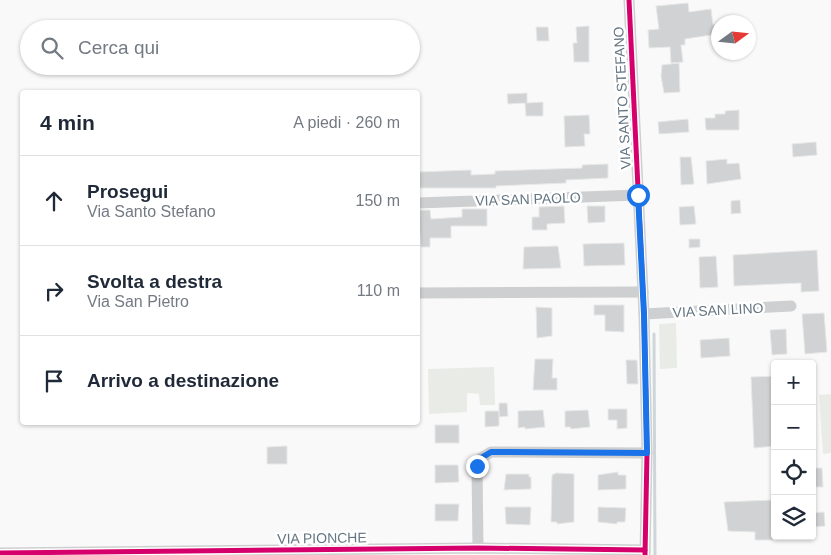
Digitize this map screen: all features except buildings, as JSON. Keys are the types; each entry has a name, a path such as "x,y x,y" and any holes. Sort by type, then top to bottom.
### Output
{"street":[{"name":"VIA SANTO STEFANO","path":"629,0 644,314 647,453 645,552"},
{"name":"VIA SAN PAOLO","path":"420,203 638,195"},
{"path":"420,293 643,292"},
{"name":"VIA SAN LINO","path":"644,314 791,306"},
{"path":"478,548 477,466 485,454 491,452 647,453"},
{"name":"VIA PIONCHE","path":"0,553 478,548 645,552"}],"shaded area":[{"path":"676,323 677,368 660,369 659,324"},
{"path":"494,367 495,405 480,405 479,394 467,393 467,412 429,414 428,369"},
{"path":"831,394 831,453 823,454 819,395"}],"waterway":[{"path":"654,334 655,555"}],"cycle path":[{"path":"629,0 644,314 647,453 645,555"},
{"path":"0,553 478,548 645,550"}],"route":[{"path":"477,466 485,454 491,452 647,453 644,314 638,195"}]}
